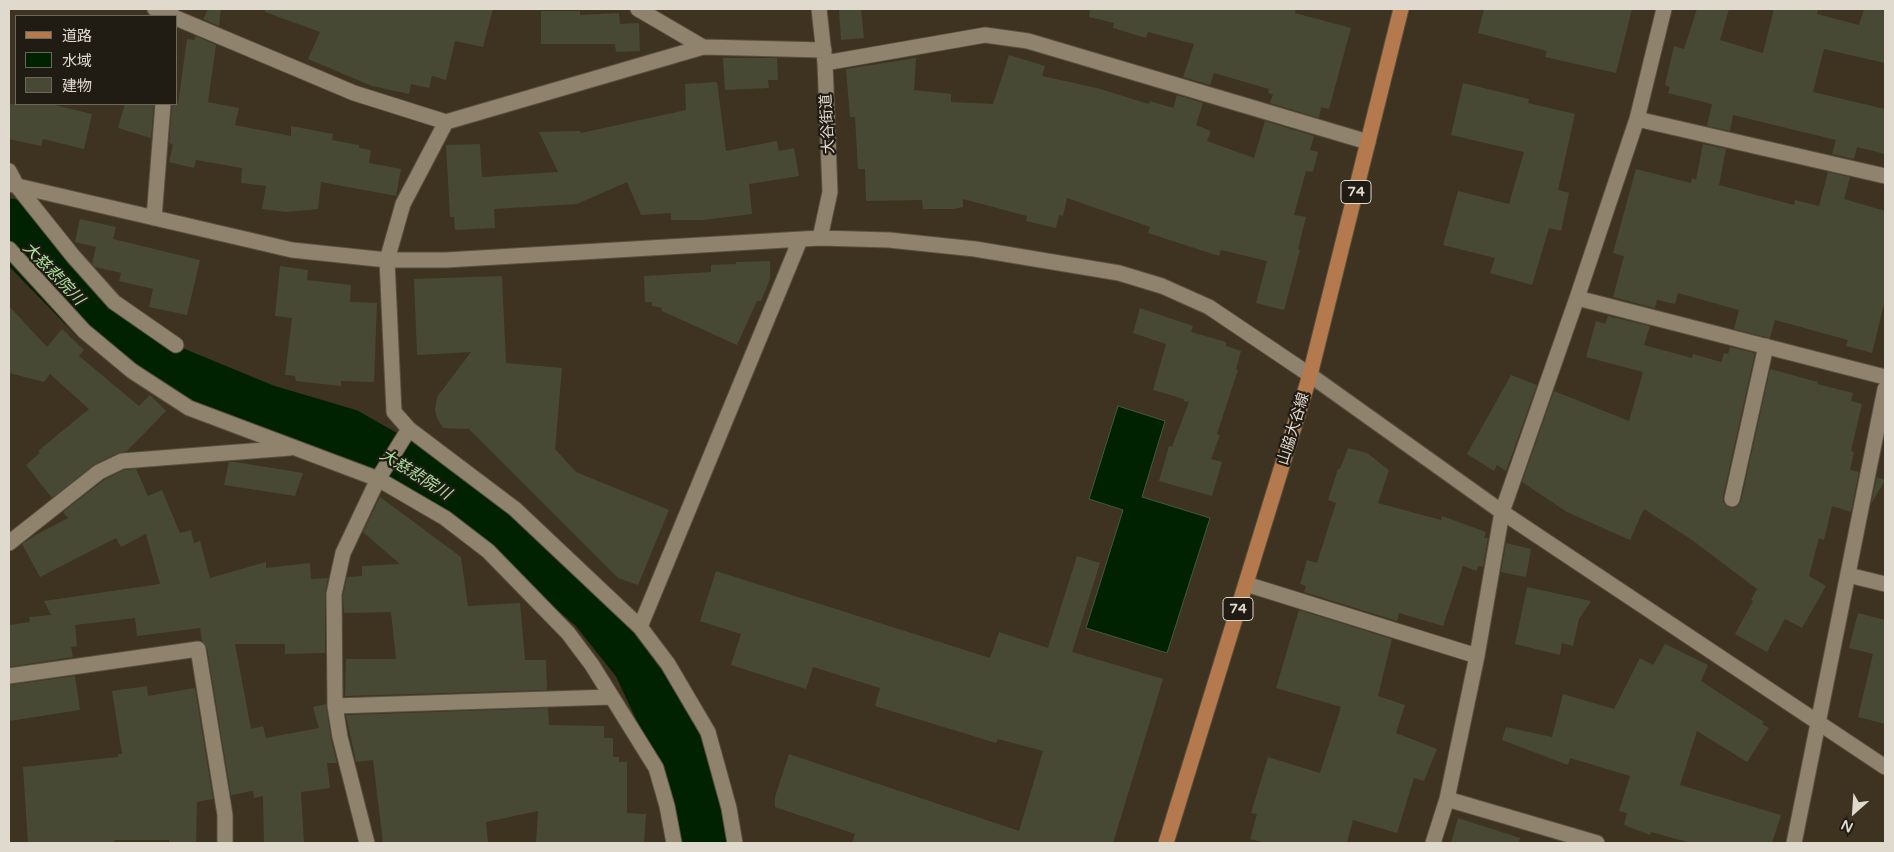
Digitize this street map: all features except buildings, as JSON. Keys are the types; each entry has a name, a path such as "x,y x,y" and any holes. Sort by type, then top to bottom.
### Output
{"main road":[{"name":"山脇大谷線","path":"1166,843 1310,375 1401,9"}],"street":[{"path":"155,9 170,15"},
{"path":"638,9 703,48"},
{"name":"大谷街道","path":"819,9 824,57 830,192 820,238"},
{"path":"1433,843 1447,799 1477,656 1502,512 1637,119 1664,9"},
{"path":"178,19 354,93 446,122 703,48 824,57 985,35 1028,41 1368,142"},
{"path":"154,218 163,105"},
{"path":"1637,119 1885,176"},
{"path":"446,122 403,204 387,260 394,412 409,429 515,509 640,627 668,664 708,732 729,808 735,843"},
{"path":"9,171 13,185 114,302 176,345"},
{"path":"13,185 292,250 387,260 446,260 820,238 889,240 975,249 1119,273 1162,286 1209,307 1310,375 1502,512 1885,767"},
{"path":"640,627 800,240"},
{"path":"9,249 84,330 132,372 189,408 378,479 444,518 488,551 568,633 592,665 656,768 667,806 674,843"},
{"path":"1577,298 1885,377"},
{"path":"1732,498 1766,346"},
{"path":"1794,843 1885,389"},
{"path":"367,843 340,737 335,706 334,594 344,553 378,479 409,429"},
{"path":"9,543 99,472 122,461 294,447"},
{"path":"1848,575 1885,584"},
{"path":"1246,584 1477,656"},
{"path":"9,676 198,649 225,815 225,843"},
{"path":"335,706 611,696"},
{"path":"1447,799 1596,843"}],"water":[{"path":"1118,406 1165,421 1142,497 1210,518 1167,653 1086,628 1123,510 1089,499"}],"waterway":[{"name":"大慈悲院川","path":"9,224 20,241 92,315 169,370 266,410 347,434 433,483 544,565 595,609 638,663 697,790 705,843"}]}
